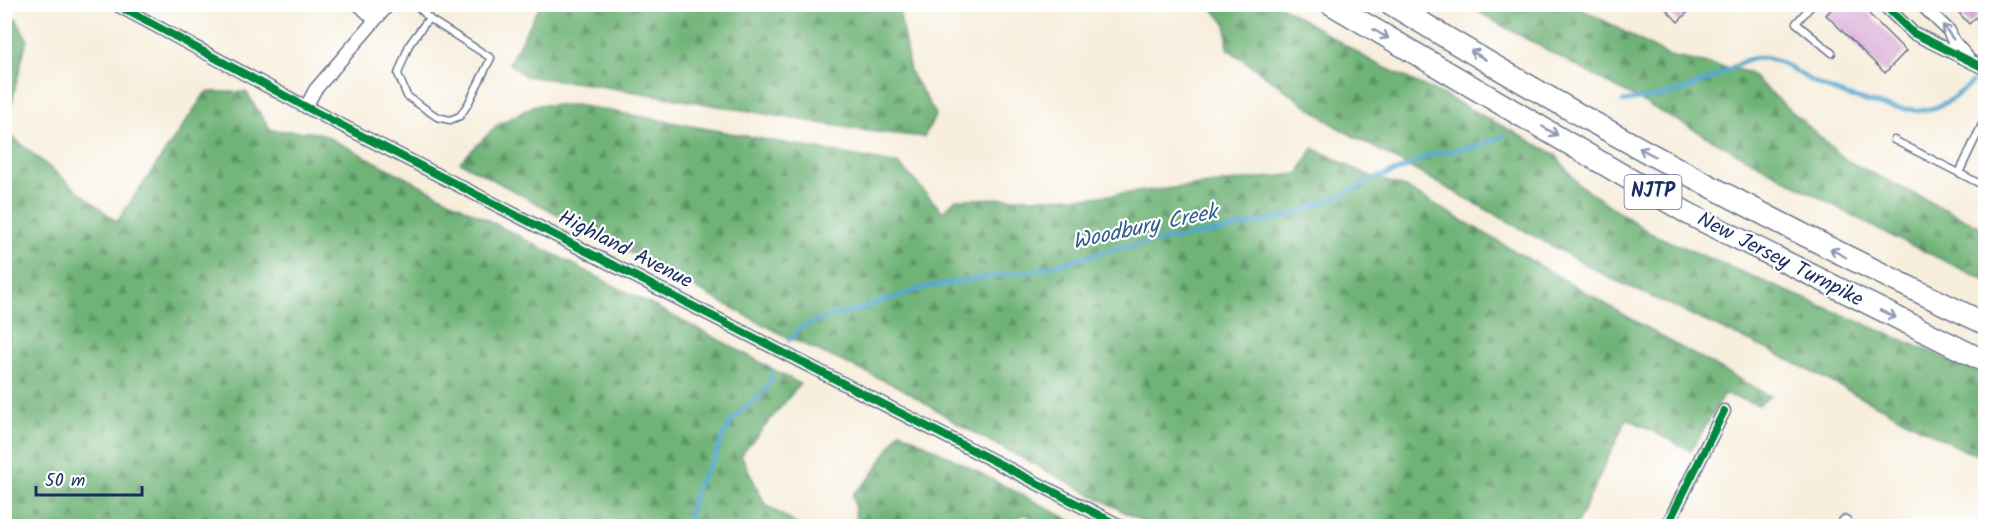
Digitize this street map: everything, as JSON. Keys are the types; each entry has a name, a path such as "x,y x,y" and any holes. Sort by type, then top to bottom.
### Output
{"highway":[{"name":"New Jersey Turnpike","path":"1331,4 1689,214 1986,362"},
{"name":"New Jersey Turnpike","path":"1391,4 1635,146 1865,267 1986,324"}],"street":[{"path":"358,4 375,19"},
{"path":"306,107 315,90 389,4"},
{"path":"1883,4 1913,33 1986,69"},
{"path":"1921,4 1949,30 1954,42 1972,63"},
{"name":"Highland Avenue","path":"119,6 306,107 1120,526"},
{"path":"1667,526 1724,411"}],"lane":[{"path":"415,4 429,18 491,58 460,117 450,120 437,117 407,96 398,74 410,45 429,18"},
{"path":"1812,4 1797,22 1832,53"},
{"path":"1959,173 1986,116"},
{"path":"1894,140 1986,187"}],"green space":[{"path":"541,4 895,5 899,9 910,72 936,114 924,137 867,131 588,84 525,76 509,63"},
{"path":"1213,5 1279,5 1373,62 1449,98 1555,154 1578,184 1652,234 1985,375 1985,456 1966,451 1771,351 1610,278 1337,127 1228,49 1226,24 1212,8"},
{"path":"1468,5 1575,5 1669,56 1748,72 1846,160 1985,229 1985,280 1881,231"},
{"path":"16,18 27,39 5,130 5,36"},
{"path":"206,92 246,92 271,130 320,133 800,384 741,455 765,504 799,526 5,526 5,131 117,222"},
{"path":"535,105 577,105 899,164 943,212 956,199 1092,197 1298,174 1313,148 1365,174 1407,188 1671,342 1770,396 1759,405 1724,394 1691,451 1627,418 1576,526 1285,526 1278,523 1276,526 1151,526 963,427 903,389 781,334 460,162 496,126"},
{"path":"900,431 1081,526 1047,526 1025,514 1011,526 857,526 853,494 871,477"}],"building":[{"path":"1661,4 1696,4 1678,22"},
{"path":"1836,4 1859,4 1906,51 1885,73 1826,15"},
{"path":"1951,4 1986,4 1986,8 1969,24"}],"waterway":[{"name":"Woodbury Creek","path":"1622,102 1681,91 1752,58 1768,59 1780,63 1836,92 1902,109 1929,109 1941,105 1972,83"},
{"name":"Woodbury Creek","path":"789,340 800,328 830,316 853,311 926,287 1040,269 1118,248 1226,230 1289,216 1335,198 1373,179 1405,168 1425,157 1475,147 1505,135"},
{"name":"Woodbury Creek","path":"686,526 699,482 714,459 728,426 765,390 772,374"}],"cycle path":[{"path":"115,4 306,107 1120,526"},
{"path":"1883,4 1913,33 1986,69"},
{"path":"1667,526 1724,411"}]}
